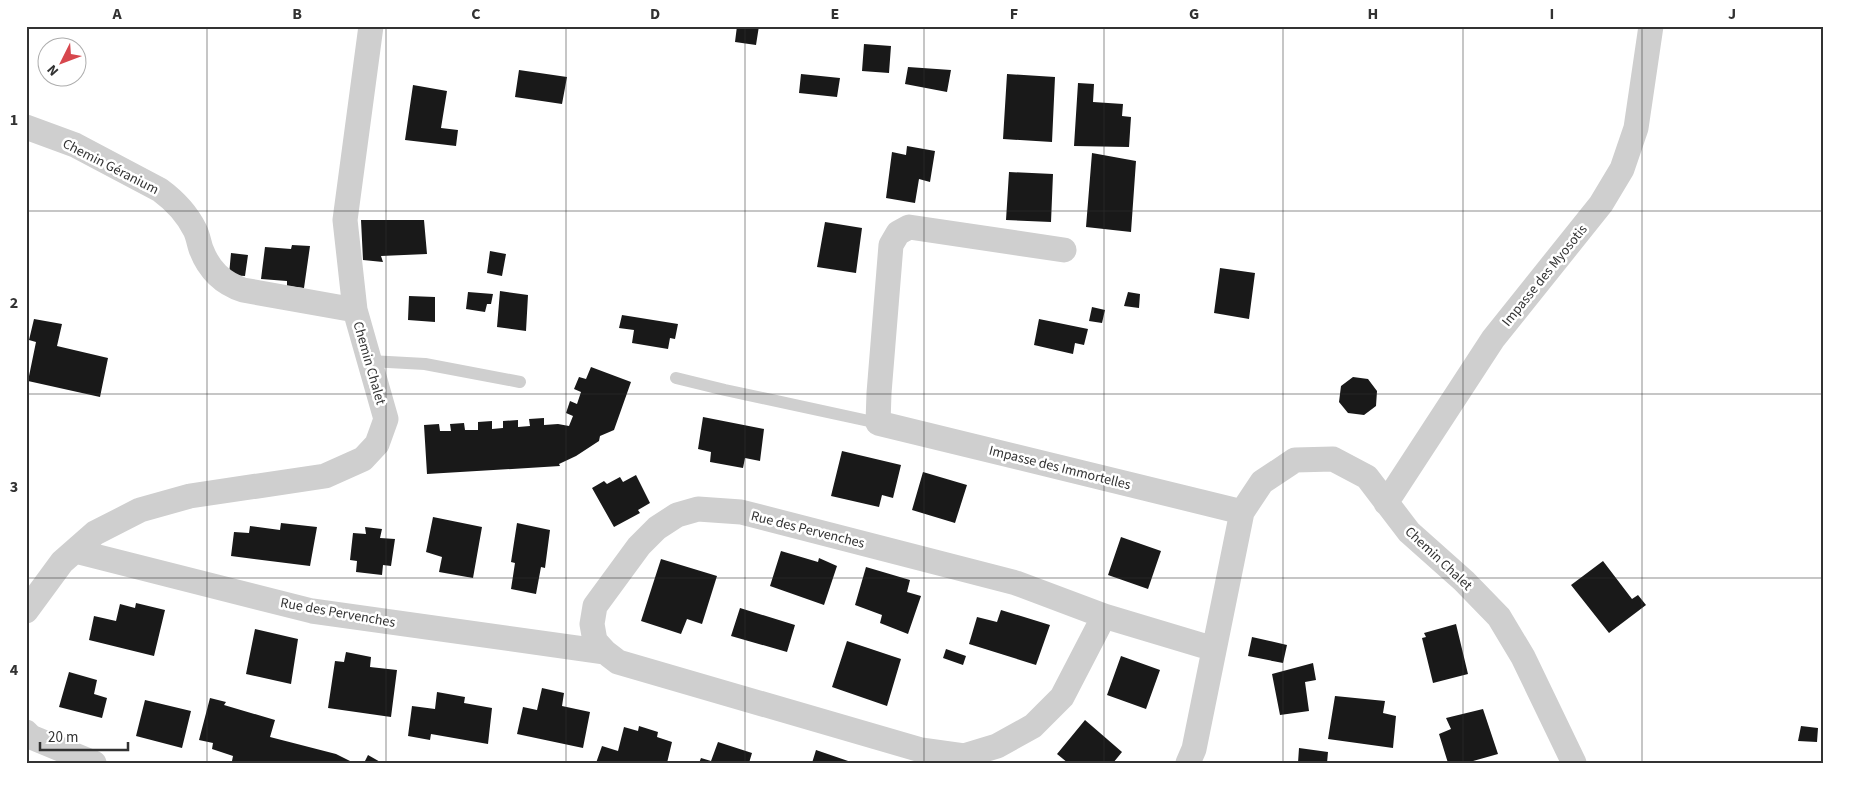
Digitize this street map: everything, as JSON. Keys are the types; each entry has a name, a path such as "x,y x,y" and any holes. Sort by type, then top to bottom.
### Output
{"street":[{"name":"Chemin Chalet","path":"26,611 62,562 95,533 140,510 190,496 325,476 363,459 377,444 386,419 355,310 345,220 370,26"},
{"name":"Impasse des Myosotis","path":"1386,503 1493,338 1601,204 1622,169 1636,128 1651,26"},
{"name":"Chemin Géranium","path":"26,127 75,145 166,194 190,220 207,263 217,276 229,286 355,310"},
{"path":"878,423 891,245 898,233 909,227 1064,250"},
{"name":"Impasse des Immortelles","path":"878,423 1242,512"},
{"name":"Chemin Chalet","path":"1188,763 1194,749 1242,512 1262,482 1296,460 1333,459 1367,477 1409,532 1464,580 1499,617 1524,657 1574,763"},
{"name":"Rue des Pervenches","path":"1104,616 1062,697 1034,726 997,746 964,756 911,748 618,662 595,641 592,624 595,606 639,546 657,528 677,515 698,509 741,512 1016,583 1104,616 1214,650"},
{"name":"Rue des Pervenches","path":"75,551 312,610 605,652"},
{"path":"28,738 94,763"}],"lane":[{"path":"370,361 425,364 520,382"},
{"name":"Impasse des Immortelles","path":"676,378 878,423"}],"building":[{"path":"737,26 759,26 756,45 735,42"},
{"path":"864,44 891,46 889,73 862,71"},
{"path":"908,67 951,70 947,92 905,84"},
{"path":"519,70 567,77 562,104 515,97"},
{"path":"801,74 840,78 837,97 799,93"},
{"path":"1007,74 1055,77 1052,142 1003,139"},
{"path":"1078,83 1094,84 1093,102 1123,104 1122,116 1131,117 1129,147 1074,146"},
{"path":"413,85 447,91 441,128 458,130 456,146 405,140"},
{"path":"907,146 935,151 930,182 919,179 915,203 886,198 892,152 906,155"},
{"path":"1092,153 1136,161 1131,232 1086,227"},
{"path":"1009,172 1053,174 1051,222 1006,220"},
{"path":"361,220 424,220 427,254 381,256 383,262 363,260"},
{"path":"825,222 862,228 856,273 817,267"},
{"path":"292,245 310,246 304,288 287,286 287,281 261,279 265,247 291,249"},
{"path":"490,251 506,254 502,276 487,273"},
{"path":"231,253 248,255 245,276 229,275"},
{"path":"1220,268 1255,273 1249,319 1214,313"},
{"path":"500,291 528,295 526,331 497,327"},
{"path":"468,292 493,294 491,304 487,304 485,312 466,309"},
{"path":"1128,292 1140,294 1139,308 1124,306"},
{"path":"409,296 435,297 435,322 408,320"},
{"path":"1092,307 1105,310 1102,323 1089,321"},
{"path":"622,315 678,324 675,339 670,338 668,349 632,343 634,330 619,328"},
{"path":"34,319 62,324 57,346 108,358 100,397 28,381 36,342 29,340"},
{"path":"1039,319 1088,329 1084,345 1075,343 1073,354 1034,345"},
{"path":"591,367 631,382 614,430 600,436 599,441 576,456 559,464 560,466 427,474 424,425 439,424 440,431 451,431 450,424 464,423 465,430 478,430 478,422 492,421 492,429 503,428 503,421 518,420 518,427 530,426 529,419 544,418 544,425 558,424 569,426 573,416 566,413 570,401 577,404 581,392 574,389 579,377 586,379"},
{"path":"1353,377 1368,379 1377,391 1376,406 1364,415 1348,413 1339,402 1341,386"},
{"path":"703,417 764,429 760,461 745,458 743,468 710,462 711,452 698,449"},
{"path":"842,451 901,465 893,498 882,495 879,507 831,496"},
{"path":"923,472 967,485 955,523 912,510"},
{"path":"636,475 650,503 638,510 640,513 614,527 592,488 604,481 607,484 620,477 623,482"},
{"path":"433,517 482,527 473,578 439,572 442,557 426,552"},
{"path":"281,523 317,527 310,566 231,556 234,532 249,533 250,526 280,530"},
{"path":"517,523 550,530 545,568 541,567 536,594 511,589 515,563 511,562"},
{"path":"365,527 382,529 380,538 395,539 391,566 383,565 382,575 356,572 357,561 350,560 353,533 366,534"},
{"path":"1121,537 1161,551 1148,589 1108,575"},
{"path":"781,551 818,562 819,558 837,566 824,605 770,586"},
{"path":"661,559 717,576 702,624 687,619 681,634 641,621"},
{"path":"1603,561 1632,599 1638,595 1646,605 1609,633 1571,585"},
{"path":"866,567 910,580 907,592 921,596 908,634 880,623 882,615 855,605"},
{"path":"136,603 165,610 154,656 89,640 94,616 116,621 120,604 135,608"},
{"path":"740,608 795,625 787,652 731,636"},
{"path":"1001,610 1050,625 1036,665 969,644 977,617 997,622"},
{"path":"1456,624 1468,674 1433,683 1422,638 1426,637 1424,633"},
{"path":"255,629 298,639 291,684 246,674"},
{"path":"1252,637 1287,645 1283,663 1248,656"},
{"path":"847,641 901,659 887,706 832,687"},
{"path":"946,649 966,656 963,665 943,658"},
{"path":"346,652 371,657 370,667 397,670 391,717 328,708 335,661 344,662"},
{"path":"1121,656 1160,670 1146,709 1107,695"},
{"path":"1313,663 1316,680 1305,682 1309,711 1280,715 1272,674"},
{"path":"69,672 97,680 94,694 107,698 102,718 59,707"},
{"path":"542,688 564,693 562,706 590,712 583,748 517,734 523,707 537,710"},
{"path":"437,692 465,697 464,703 492,708 488,744 431,734 430,740 408,736 412,706 435,709"},
{"path":"1335,696 1385,701 1383,713 1396,716 1393,748 1328,739"},
{"path":"210,698 226,702 224,705 275,720 270,737 336,754 354,763 232,761 233,756 212,749 213,743 199,740"},
{"path":"145,700 191,711 182,748 136,736"},
{"path":"1483,709 1498,754 1466,763 1448,763 1439,734 1451,729 1446,718"},
{"path":"1085,720 1122,752 1113,763 1068,763 1057,754"},
{"path":"639,726 658,732 657,737 672,742 667,763 596,763 602,746 618,751 624,727 638,731"},
{"path":"1801,726 1818,728 1817,742 1798,741"},
{"path":"718,742 752,753 749,763 699,763 701,758 711,761"},
{"path":"1299,748 1328,752 1327,763 1298,763"},
{"path":"816,750 851,762 851,763 812,763"},
{"path":"368,755 382,763 364,763"}]}
